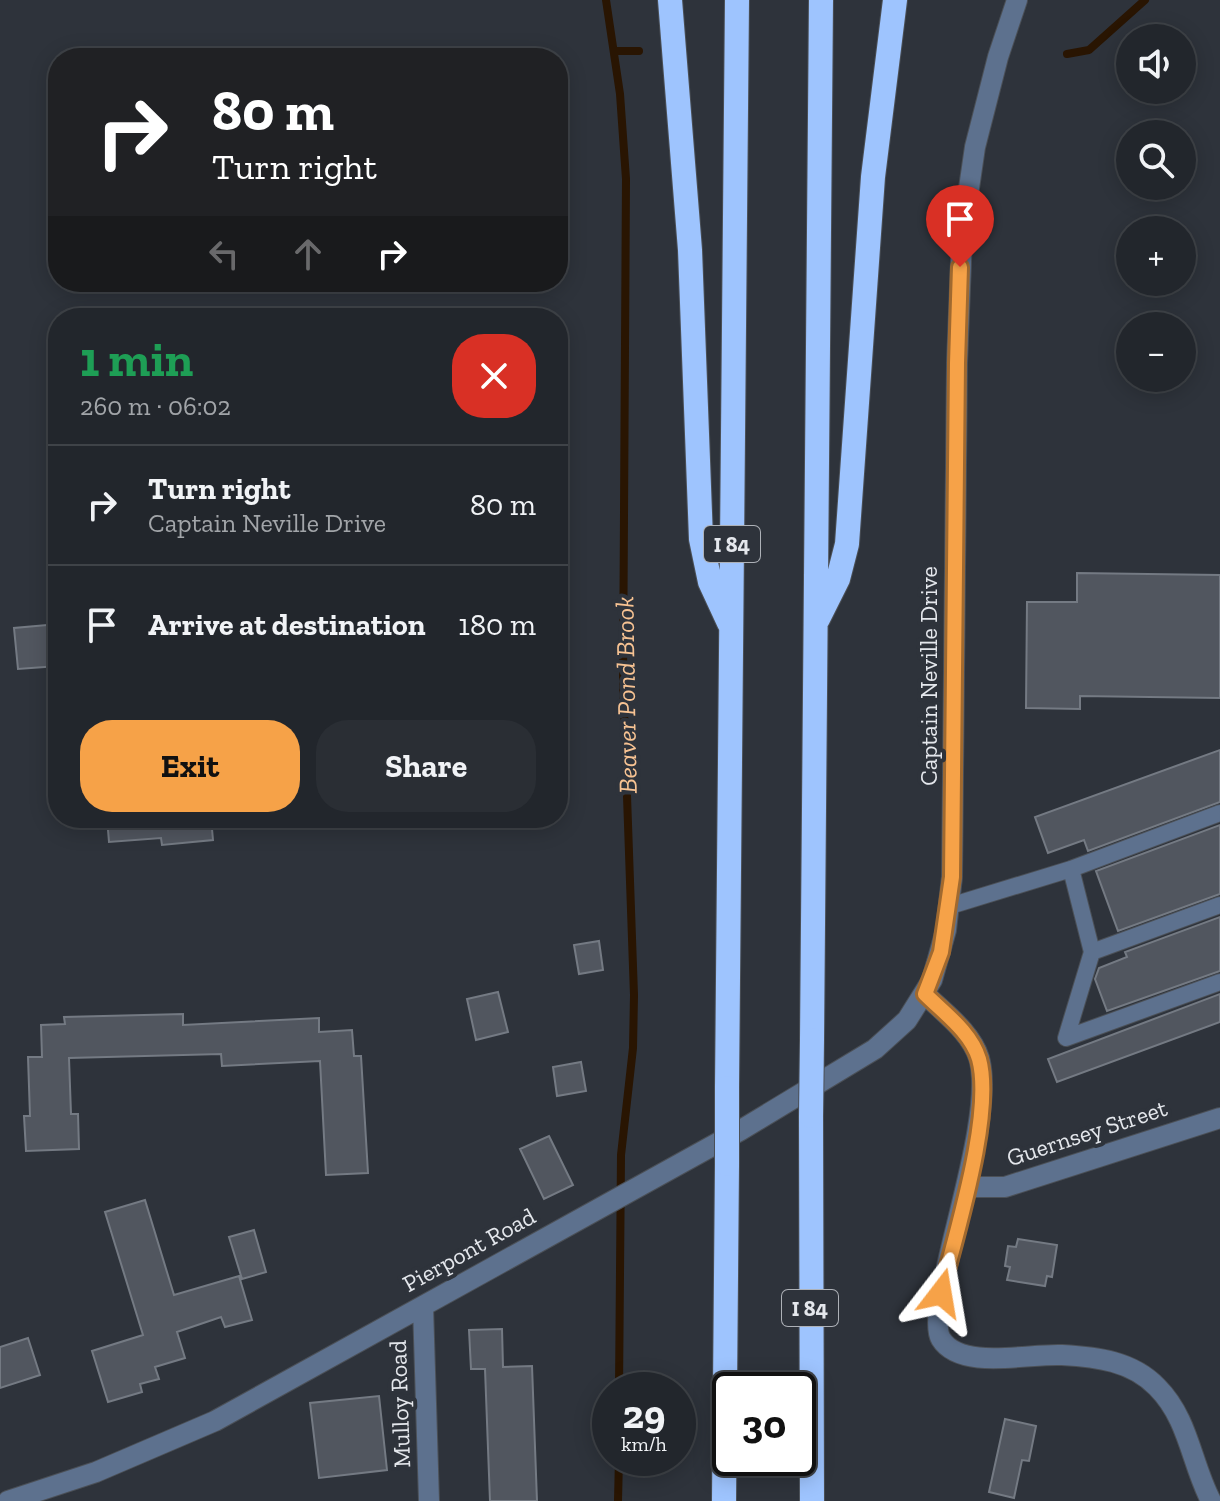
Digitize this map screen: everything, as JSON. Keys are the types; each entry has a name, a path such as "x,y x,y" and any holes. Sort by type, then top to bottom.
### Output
{"highway":[{"path":"670,0 690,250 701,539 710,582 732,629"},
{"name":"I 84","path":"724,1501 737,0"},
{"name":"I 84","path":"812,1501 811,1116 821,0"},
{"path":"815,624 838,579 847,544 873,177 895,0"}],"street":[{"name":"Captain Neville Drive","path":"925,994 941,952 950,906 955,785 957,350 962,236 975,147 998,57 1017,0"},
{"name":"Pierpont Road","path":"8,1501 96,1472 203,1427 642,1185 741,1130 875,1049 907,1020 925,994"},
{"path":"925,994 968,1036 979,1058 982,1083 981,1109 967,1187 941,1293 937,1330 942,1340 953,1351 974,1357 1060,1355 1108,1360 1133,1368 1157,1386 1179,1413 1198,1477 1211,1501"},
{"name":"Guernsey Street","path":"967,1187 1005,1187 1220,1118"},
{"name":"Mulloy Road","path":"423,1306 429,1501"}],"lane":[{"path":"950,906 1071,869 1220,813"},
{"path":"1071,869 1092,952 1066,1038 1220,982"},
{"path":"1092,952 1220,905"}],"building":[{"path":"1077,573 1220,575 1220,698 1080,696 1080,709 1026,708 1027,602 1077,602"},
{"path":"48,625 48,667 18,669 14,628"},
{"path":"1220,750 1220,802 1088,851 1084,840 1048,853 1035,817"},
{"path":"1220,825 1220,894 1118,931 1096,871"},
{"path":"108,828 212,828 213,840 162,845 161,838 109,842"},
{"path":"1220,917 1220,971 1107,1011 1095,979 1099,968 1127,957 1125,952"},
{"path":"599,941 603,970 579,974 574,945"},
{"path":"498,992 508,1032 476,1040 467,999"},
{"path":"1220,994 1220,1022 1057,1082 1048,1059"},
{"path":"183,1014 183,1025 319,1018 319,1032 352,1030 354,1056 361,1056 368,1173 326,1175 320,1061 222,1066 221,1054 69,1058 71,1114 78,1114 79,1149 26,1151 24,1116 30,1116 28,1057 42,1057 41,1025 65,1024 64,1017"},
{"path":"581,1062 586,1091 557,1096 553,1067"},
{"path":"549,1136 573,1185 544,1199 520,1149"},
{"path":"145,1200 174,1295 239,1276 252,1320 225,1327 221,1317 177,1332 185,1358 155,1367 159,1379 140,1384 142,1392 108,1402 92,1351 143,1335 105,1212"},
{"path":"254,1230 266,1272 242,1279 229,1237"},
{"path":"1018,1239 1057,1245 1052,1277 1047,1276 1045,1286 1007,1280 1010,1267 1005,1266 1008,1246 1016,1247"},
{"path":"502,1329 503,1367 532,1366 537,1501 490,1501 485,1369 471,1369 469,1330"},
{"path":"28,1338 40,1375 0,1388 0,1347"},
{"path":"379,1396 387,1470 319,1478 310,1403"},
{"path":"1005,1419 1036,1426 1029,1461 1022,1460 1014,1498 989,1492"}],"waterway":[{"name":"Beaver Pond Brook","path":"606,0 620,94 626,179 623,682 634,995 633,1048 621,1155 619,1372"},
{"path":"1067,54 1089,50 1145,0"},
{"path":"614,51 639,51"},
{"name":"Beaver Pond Brook","path":"618,1501 619,1476"}],"route":[{"path":"941,1293 967,1187 981,1109 982,1083 979,1058 968,1036 925,994 938,965 950,906 952,877 960,267"}]}
